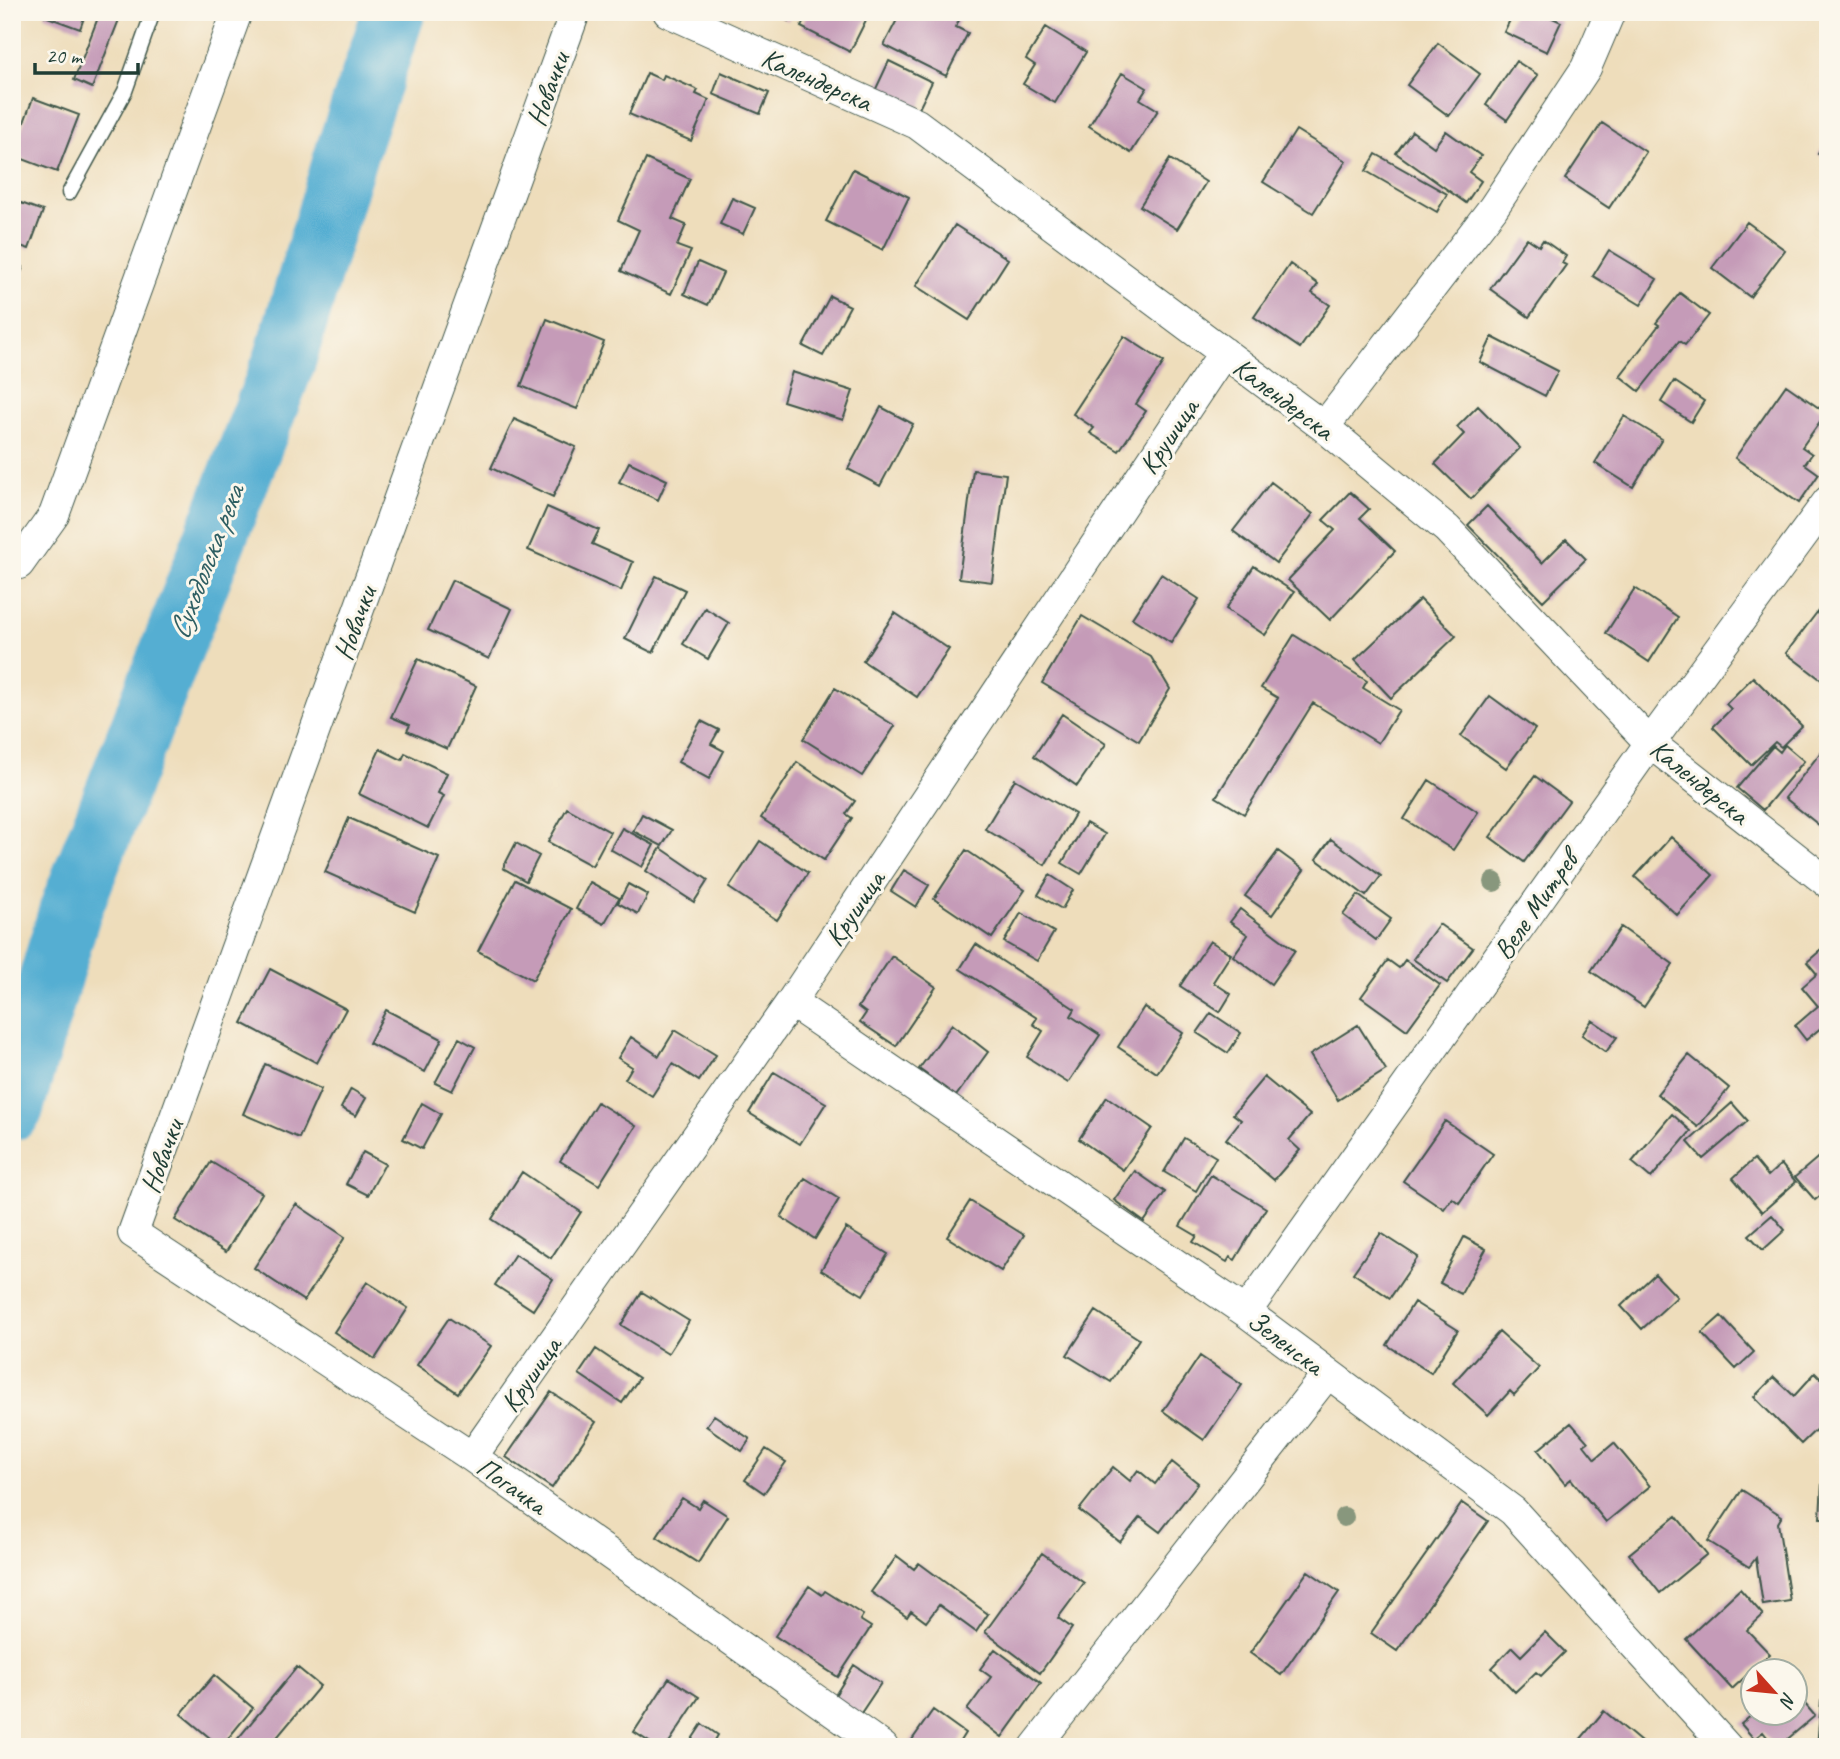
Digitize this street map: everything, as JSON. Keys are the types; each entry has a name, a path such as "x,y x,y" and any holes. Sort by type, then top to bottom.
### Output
{"street":[{"path":"12,564 19,564 54,515 237,12"},
{"name":"Новачки","path":"134,1233 575,12"},
{"name":"Календерска","path":"668,12 917,124 1324,427 1447,529 1650,743 1828,883"},
{"path":"1324,427 1493,208 1586,68 1610,12"},
{"name":"Крушица","path":"472,1457 791,1002 1224,352"},
{"name":"Веле Митрев","path":"1246,1312 1650,743 1828,501"},
{"name":"Зеленска","path":"791,1002 1246,1312 1513,1511 1727,1747"},
{"name":"Погачка","path":"134,1233 472,1457 883,1747"},
{"path":"1035,1747 1328,1373"}],"lane":[{"path":"69,193 125,91 153,12"}],"building":[{"path":"46,12 86,12 80,29 45,16"},
{"path":"91,12 122,12 92,88 74,80 99,15"},
{"path":"769,12 792,12 788,21"},
{"path":"808,12 870,12 850,52 801,27"},
{"path":"901,12 926,12 932,16 934,12 943,12 959,20 956,27 968,33 946,76 884,45"},
{"path":"1514,12 1540,12 1561,22 1547,52 1504,32"},
{"path":"1046,27 1086,52 1055,103 1023,84 1035,65 1026,59"},
{"path":"1438,43 1480,74 1449,116 1407,85"},
{"path":"889,61 932,82 916,115 874,93"},
{"path":"1516,61 1538,75 1507,120 1486,105"},
{"path":"721,72 769,93 760,114 713,94"},
{"path":"647,73 662,80 664,75 698,90 696,94 709,100 691,141 629,114"},
{"path":"1122,73 1147,88 1140,99 1158,110 1131,153 1089,126"},
{"path":"33,98 79,115 57,172 12,155"},
{"path":"1602,123 1646,152 1609,208 1565,179"},
{"path":"1296,130 1346,161 1313,213 1263,182"},
{"path":"1412,131 1434,147 1446,131 1481,156 1469,172 1481,181 1466,203 1396,153"},
{"path":"1828,139 1828,160 1818,154"},
{"path":"1376,154 1447,194 1437,212 1366,171"},
{"path":"646,159 690,179 672,219 686,225 677,246 691,251 671,294 621,271 639,230 618,220"},
{"path":"1170,159 1206,182 1177,229 1140,206"},
{"path":"853,169 909,197 883,250 826,221"},
{"path":"732,198 755,208 743,234 720,224"},
{"path":"21,203 43,211 29,249 12,243 12,226"},
{"path":"1747,222 1785,250 1750,297 1712,268"},
{"path":"955,225 1008,259 969,320 916,286"},
{"path":"1527,238 1539,246 1543,240 1566,256 1562,263 1566,265 1529,317 1490,289"},
{"path":"1609,250 1657,279 1641,305 1593,276"},
{"path":"698,262 723,273 708,305 684,294"},
{"path":"12,263 23,267 13,295 12,295"},
{"path":"1290,264 1318,284 1312,293 1330,305 1300,348 1254,317"},
{"path":"1680,293 1709,315 1685,345 1679,341 1639,391 1620,376"},
{"path":"830,296 850,306 823,356 803,346"},
{"path":"547,319 604,342 577,409 521,386"},
{"path":"1124,336 1164,362 1136,404 1146,411 1119,451 1090,433 1094,428 1073,414"},
{"path":"1492,337 1558,371 1545,396 1480,362"},
{"path":"792,372 853,391 843,420 783,401"},
{"path":"1674,381 1704,401 1691,422 1661,402"},
{"path":"1786,385 1826,413 1802,447 1812,454 1805,464 1819,474 1799,503 1735,458"},
{"path":"1478,406 1520,448 1471,499 1435,464 1464,434 1457,427"},
{"path":"881,407 913,424 880,486 848,469"},
{"path":"1624,416 1662,439 1633,487 1595,463"},
{"path":"514,419 576,447 553,497 491,468"},
{"path":"629,462 667,480 658,500 619,482"},
{"path":"973,470 1006,474 992,582 959,578"},
{"path":"1271,482 1313,514 1276,563 1233,531"},
{"path":"1350,492 1369,509 1360,518 1395,551 1330,620 1288,580 1335,530 1323,520"},
{"path":"1487,506 1542,563 1566,539 1586,559 1543,601 1468,525"},
{"path":"547,507 599,530 592,544 633,562 621,591 528,550"},
{"path":"1254,566 1294,592 1265,635 1226,609"},
{"path":"1161,574 1199,599 1171,643 1132,618"},
{"path":"656,576 685,590 653,653 625,639"},
{"path":"452,580 512,609 489,659 428,630"},
{"path":"1635,588 1678,617 1649,662 1606,633"},
{"path":"1420,599 1456,636 1391,698 1355,660"},
{"path":"705,608 729,623 708,659 683,644"},
{"path":"1818,611 1828,618 1828,685 1786,653"},
{"path":"895,613 949,649 917,697 863,661"},
{"path":"1082,616 1151,657 1170,689 1139,741 1042,683"},
{"path":"1294,635 1367,681 1363,688 1399,710 1378,743 1313,703 1244,814 1216,797 1278,698 1261,688"},
{"path":"418,659 476,686 447,749 407,731 410,725 391,717"},
{"path":"1753,677 1802,726 1781,747 1775,742 1751,765 1713,727 1731,709 1726,704"},
{"path":"835,688 895,726 862,776 803,739"},
{"path":"1490,696 1535,729 1506,768 1461,736"},
{"path":"1062,714 1106,744 1077,786 1034,756"},
{"path":"701,721 719,730 711,744 724,751 709,779 678,762"},
{"path":"1828,743 1828,827 1825,830 1785,798"},
{"path":"1785,745 1804,761 1763,810 1737,788 1773,746 1780,752"},
{"path":"380,749 402,760 405,753 447,773 438,793 444,796 428,828 359,794"},
{"path":"797,762 855,801 846,814 852,818 824,860 761,818"},
{"path":"1535,776 1569,801 1524,862 1490,837"},
{"path":"1015,779 1075,814 1045,865 985,829"},
{"path":"1429,780 1478,812 1453,850 1404,819"},
{"path":"567,808 610,832 592,866 548,842"},
{"path":"642,814 672,830 662,846 633,831"},
{"path":"349,818 439,858 415,912 325,872"},
{"path":"1086,823 1105,834 1081,874 1062,863"},
{"path":"622,828 654,845 642,867 610,849"},
{"path":"1671,837 1713,875 1677,915 1635,877"},
{"path":"1331,839 1381,876 1366,896 1316,859"},
{"path":"760,841 808,873 777,920 729,888"},
{"path":"516,843 539,856 526,881 503,868"},
{"path":"661,848 708,880 694,902 646,871"},
{"path":"966,850 1025,890 992,938 934,899"},
{"path":"1278,851 1304,870 1272,915 1245,896"},
{"path":"904,870 929,885 916,907 891,891"},
{"path":"1050,875 1073,890 1062,909 1038,895"},
{"path":"515,880 571,909 533,980 478,951"},
{"path":"590,882 619,898 604,924 576,909"},
{"path":"628,884 648,895 638,914 618,903"},
{"path":"1358,895 1391,919 1376,940 1343,915"},
{"path":"1240,909 1295,950 1271,984 1233,956 1248,935 1230,922"},
{"path":"1021,913 1054,932 1037,961 1004,942"},
{"path":"1439,924 1473,948 1447,983 1413,959"},
{"path":"1621,927 1673,964 1644,1007 1591,971"},
{"path":"1210,941 1231,954 1213,982 1231,994 1220,1012 1180,986"},
{"path":"976,944 1075,1009 1071,1016 1100,1035 1068,1083 1027,1057 1043,1031 1033,1024 1037,1018 960,969"},
{"path":"1828,944 1828,1022 1806,1040 1795,1026 1818,1006 1802,987 1817,974 1807,962"},
{"path":"892,956 936,987 896,1046 860,1022 866,1013 858,1007"},
{"path":"1388,960 1399,968 1405,960 1440,985 1407,1030 1361,997"},
{"path":"270,969 346,1009 317,1063 242,1023"},
{"path":"1144,1007 1183,1033 1157,1073 1118,1047"},
{"path":"386,1010 442,1039 425,1072 369,1043"},
{"path":"1211,1013 1241,1033 1228,1053 1197,1033"},
{"path":"1592,1020 1617,1037 1606,1052 1582,1035"},
{"path":"952,1024 988,1052 956,1096 919,1069"},
{"path":"1358,1025 1386,1070 1338,1100 1310,1055"},
{"path":"675,1030 716,1055 699,1081 673,1064 652,1096 625,1079 632,1067 618,1058 631,1037 659,1056"},
{"path":"459,1038 475,1047 452,1091 435,1083"},
{"path":"1689,1055 1729,1088 1698,1127 1657,1094"},
{"path":"265,1064 321,1089 299,1138 243,1114"},
{"path":"774,1072 826,1103 800,1144 749,1113"},
{"path":"1264,1077 1310,1115 1289,1140 1300,1150 1274,1180 1226,1139 1241,1120 1233,1114"},
{"path":"351,1089 366,1098 356,1116 341,1108"},
{"path":"1107,1097 1152,1128 1123,1170 1079,1139"},
{"path":"597,1102 636,1126 599,1185 560,1161"},
{"path":"422,1103 441,1114 422,1149 403,1139"},
{"path":"1732,1103 1748,1121 1703,1159 1688,1142"},
{"path":"1672,1114 1691,1131 1651,1178 1632,1162"},
{"path":"1445,1121 1493,1154 1459,1203 1452,1198 1444,1209 1403,1181"},
{"path":"1184,1138 1216,1157 1196,1191 1164,1172"},
{"path":"1828,1149 1828,1189 1815,1200 1795,1177"},
{"path":"363,1152 385,1164 368,1195 346,1184"},
{"path":"1754,1159 1768,1176 1781,1164 1796,1182 1762,1212 1733,1178"},
{"path":"211,1162 262,1193 226,1252 175,1220"},
{"path":"1135,1171 1165,1192 1144,1222 1114,1200"},
{"path":"522,1172 581,1212 551,1258 492,1219"},
{"path":"1211,1175 1266,1208 1235,1260 1230,1257 1227,1262 1193,1242 1197,1236 1180,1226"},
{"path":"805,1178 839,1199 815,1239 781,1217"},
{"path":"970,1201 1024,1235 1001,1271 947,1237"},
{"path":"296,1204 345,1237 304,1301 254,1268"},
{"path":"1772,1215 1785,1230 1763,1250 1749,1235"},
{"path":"846,1228 888,1254 863,1295 821,1270"},
{"path":"1381,1233 1418,1257 1390,1298 1353,1273"},
{"path":"1464,1237 1486,1249 1461,1294 1440,1283"},
{"path":"515,1254 553,1279 533,1310 495,1285"},
{"path":"1655,1274 1677,1297 1642,1329 1621,1306"},
{"path":"367,1282 408,1308 375,1359 334,1332"},
{"path":"642,1292 689,1321 668,1354 621,1325"},
{"path":"1414,1302 1458,1330 1431,1373 1387,1345"},
{"path":"1096,1311 1139,1339 1111,1382 1067,1355"},
{"path":"1721,1316 1754,1352 1736,1369 1702,1333"},
{"path":"449,1318 491,1346 458,1393 417,1365"},
{"path":"1499,1332 1539,1368 1514,1395 1510,1391 1488,1415 1453,1383"},
{"path":"596,1349 639,1378 622,1403 579,1374"},
{"path":"1200,1356 1242,1385 1204,1440 1163,1411"},
{"path":"1815,1373 1828,1386 1828,1418 1801,1444 1754,1397 1774,1377 1794,1396"},
{"path":"551,1392 596,1422 552,1488 506,1457"},
{"path":"714,1415 750,1439 742,1451 706,1426"},
{"path":"1571,1423 1588,1442 1584,1445 1595,1459 1614,1443 1650,1486 1606,1522 1571,1479 1565,1484 1538,1450"},
{"path":"1824,1448 1828,1448 1828,1518 1820,1518"},
{"path":"766,1449 786,1462 764,1493 745,1480"},
{"path":"1172,1462 1198,1483 1160,1532 1140,1517 1120,1542 1079,1510 1113,1467 1130,1481 1138,1470 1155,1484"},
{"path":"1742,1490 1782,1516 1778,1523 1790,1601 1763,1605 1756,1558 1749,1567 1708,1541"},
{"path":"682,1498 698,1508 703,1500 728,1516 698,1563 657,1537"},
{"path":"1462,1503 1488,1521 1397,1651 1371,1633"},
{"path":"1676,1516 1707,1554 1660,1593 1629,1554"},
{"path":"1042,1553 1084,1583 1058,1618 1072,1628 1040,1673 985,1632"},
{"path":"897,1556 914,1569 919,1563 988,1614 976,1632 939,1605 926,1622 911,1611 907,1617 871,1592"},
{"path":"1308,1571 1339,1592 1281,1675 1250,1653"},
{"path":"809,1586 822,1595 825,1591 863,1615 860,1620 871,1627 838,1677 775,1636"},
{"path":"1740,1589 1763,1615 1747,1630 1770,1654 1766,1658 1738,1658 1738,1683 1732,1689 1686,1639"},
{"path":"1545,1632 1565,1652 1541,1676 1536,1672 1515,1692 1492,1668 1512,1647 1521,1656"},
{"path":"995,1649 1041,1683 1002,1737 967,1710 991,1677 980,1669"},
{"path":"854,1665 881,1683 857,1719 831,1702"},
{"path":"297,1667 320,1686 269,1747 231,1747"},
{"path":"214,1675 253,1708 221,1747 181,1714"},
{"path":"669,1678 699,1697 666,1747 657,1747 634,1732"},
{"path":"1821,1701 1828,1701 1828,1747 1817,1747"},
{"path":"1808,1708 1815,1716 1808,1722"},
{"path":"933,1710 965,1733 960,1741 967,1747 907,1747"},
{"path":"1604,1711 1647,1747 1574,1747"},
{"path":"702,1724 718,1735 711,1747 687,1747"},
{"path":"1744,1728 1801,1728 1778,1747 1775,1747 1763,1732 1754,1739"}],"waterway":[{"name":"Суходолска река","path":"12,1109 70,911 285,359 347,151 394,12"}]}
